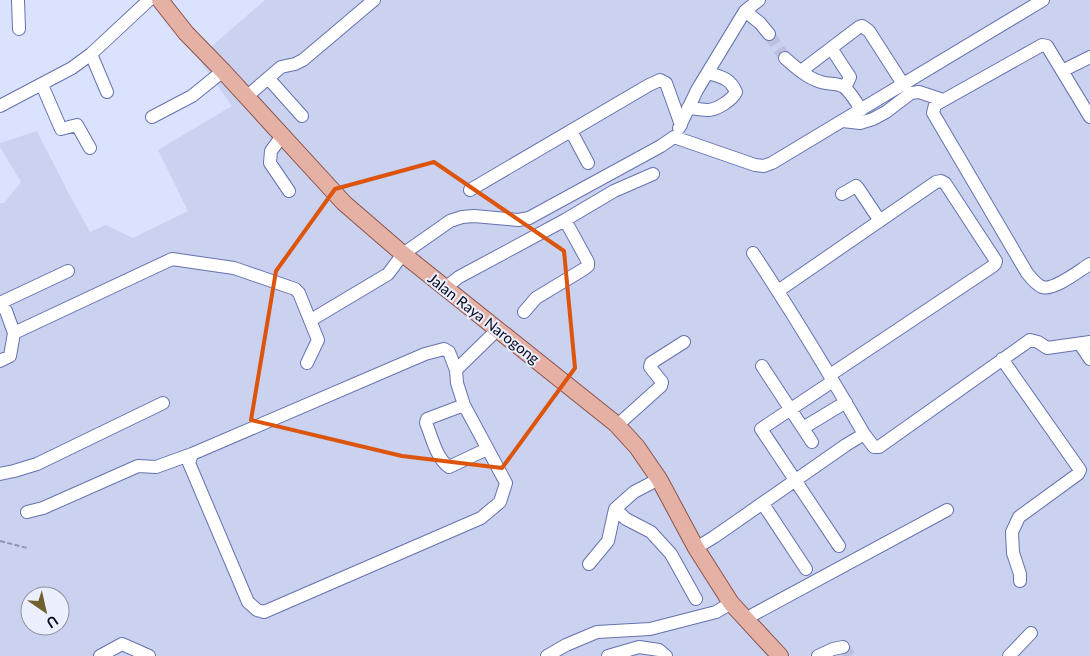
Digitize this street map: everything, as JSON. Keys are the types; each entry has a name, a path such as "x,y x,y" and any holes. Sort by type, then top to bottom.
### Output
{"main road":[{"name":"Jalan Raya Narogong","path":"160,0 186,33 344,203 403,254 616,424 637,447 659,479 696,548 731,603 778,655"}],"street":[{"path":"18,0 19,29"},
{"path":"0,106 72,68 91,54 148,0"},
{"path":"245,95 252,92 281,67 296,64 302,60 374,0"},
{"path":"311,320 388,274 403,254 450,221 474,216 518,220 529,218 662,146 674,137 697,90 745,11 759,0"},
{"path":"674,137 755,165 764,166 862,110 1043,0"},
{"path":"745,11 770,34"},
{"path":"801,71 859,27 864,27 869,31 903,84"},
{"path":"1090,117 1047,46 1042,45 934,105 933,113 1027,273 1034,281 1042,287 1057,285 1090,264"},
{"path":"831,48 850,78 845,88"},
{"path":"91,54 106,92"},
{"path":"1062,71 1090,57"},
{"path":"785,58 796,68 822,83 836,84 845,88 862,110"},
{"path":"152,117 192,96 223,71"},
{"path":"688,108 710,110 734,96 735,89 728,80 708,73"},
{"path":"268,78 302,116"},
{"path":"470,190 649,84 660,80 666,83 681,125"},
{"path":"42,85 61,129 77,125 90,148"},
{"path":"843,121 860,123 873,119 886,112 911,93 918,92 943,100"},
{"path":"571,131 588,163"},
{"path":"282,136 272,151 270,163 289,191"},
{"path":"446,287 459,277 565,220 614,191 653,174"},
{"path":"778,291 936,182 941,181 945,183 996,261 995,264 762,428 761,431 839,546"},
{"path":"842,194 856,186 880,220"},
{"path":"524,312 536,298 588,266 588,262 565,220"},
{"path":"753,253 832,378 864,434 874,447 879,447 1030,340 1038,342 1047,348 1085,343 1090,359"},
{"path":"14,333 172,259 234,268 295,289 300,293 318,340 307,363"},
{"path":"0,362 10,356 14,333 6,311 0,304 68,271"},
{"path":"456,370 498,328"},
{"path":"616,424 622,421 661,386 662,382 650,367 651,363 684,342"},
{"path":"27,512 43,508 138,466 156,467 192,454 425,354 444,349 449,352 456,370 457,383 464,405 506,483 500,502 481,518 264,612 257,610 248,602 189,462 192,454"},
{"path":"1002,359 1080,470 1078,474 1019,517 1012,532 1012,553 1020,574 1020,581"},
{"path":"762,366 812,442"},
{"path":"803,428 846,402"},
{"path":"0,474 38,464 162,403"},
{"path":"464,405 428,419 426,423 440,457 449,467 487,449"},
{"path":"696,548 864,434"},
{"path":"589,564 608,541 615,509 634,492 659,479"},
{"path":"763,504 806,569"},
{"path":"615,509 626,519 651,532 671,554 696,599"},
{"path":"744,619 947,510"},
{"path":"547,656 570,651 597,632 650,629 716,612 731,603"},
{"path":"1009,656 1031,633"},
{"path":"100,656 122,644 149,656"},
{"path":"608,656 639,647 659,650 666,656"},
{"path":"818,656 833,648 843,647"}],"path":[{"path":"0,541 27,548"}],"highlighted area":[{"path":"434,162 564,251 575,368 502,468 402,456 251,420 276,271 335,189"}],"shaded area":[{"path":"265,0 1090,0 1090,656 0,656 0,203 4,203 21,182 0,147 0,143 37,131 90,232 106,225 133,238 188,211 158,150 232,106 198,58"}],"tunnel":[{"path":"769,34 785,58"},
{"path":"843,647 850,656"}]}
